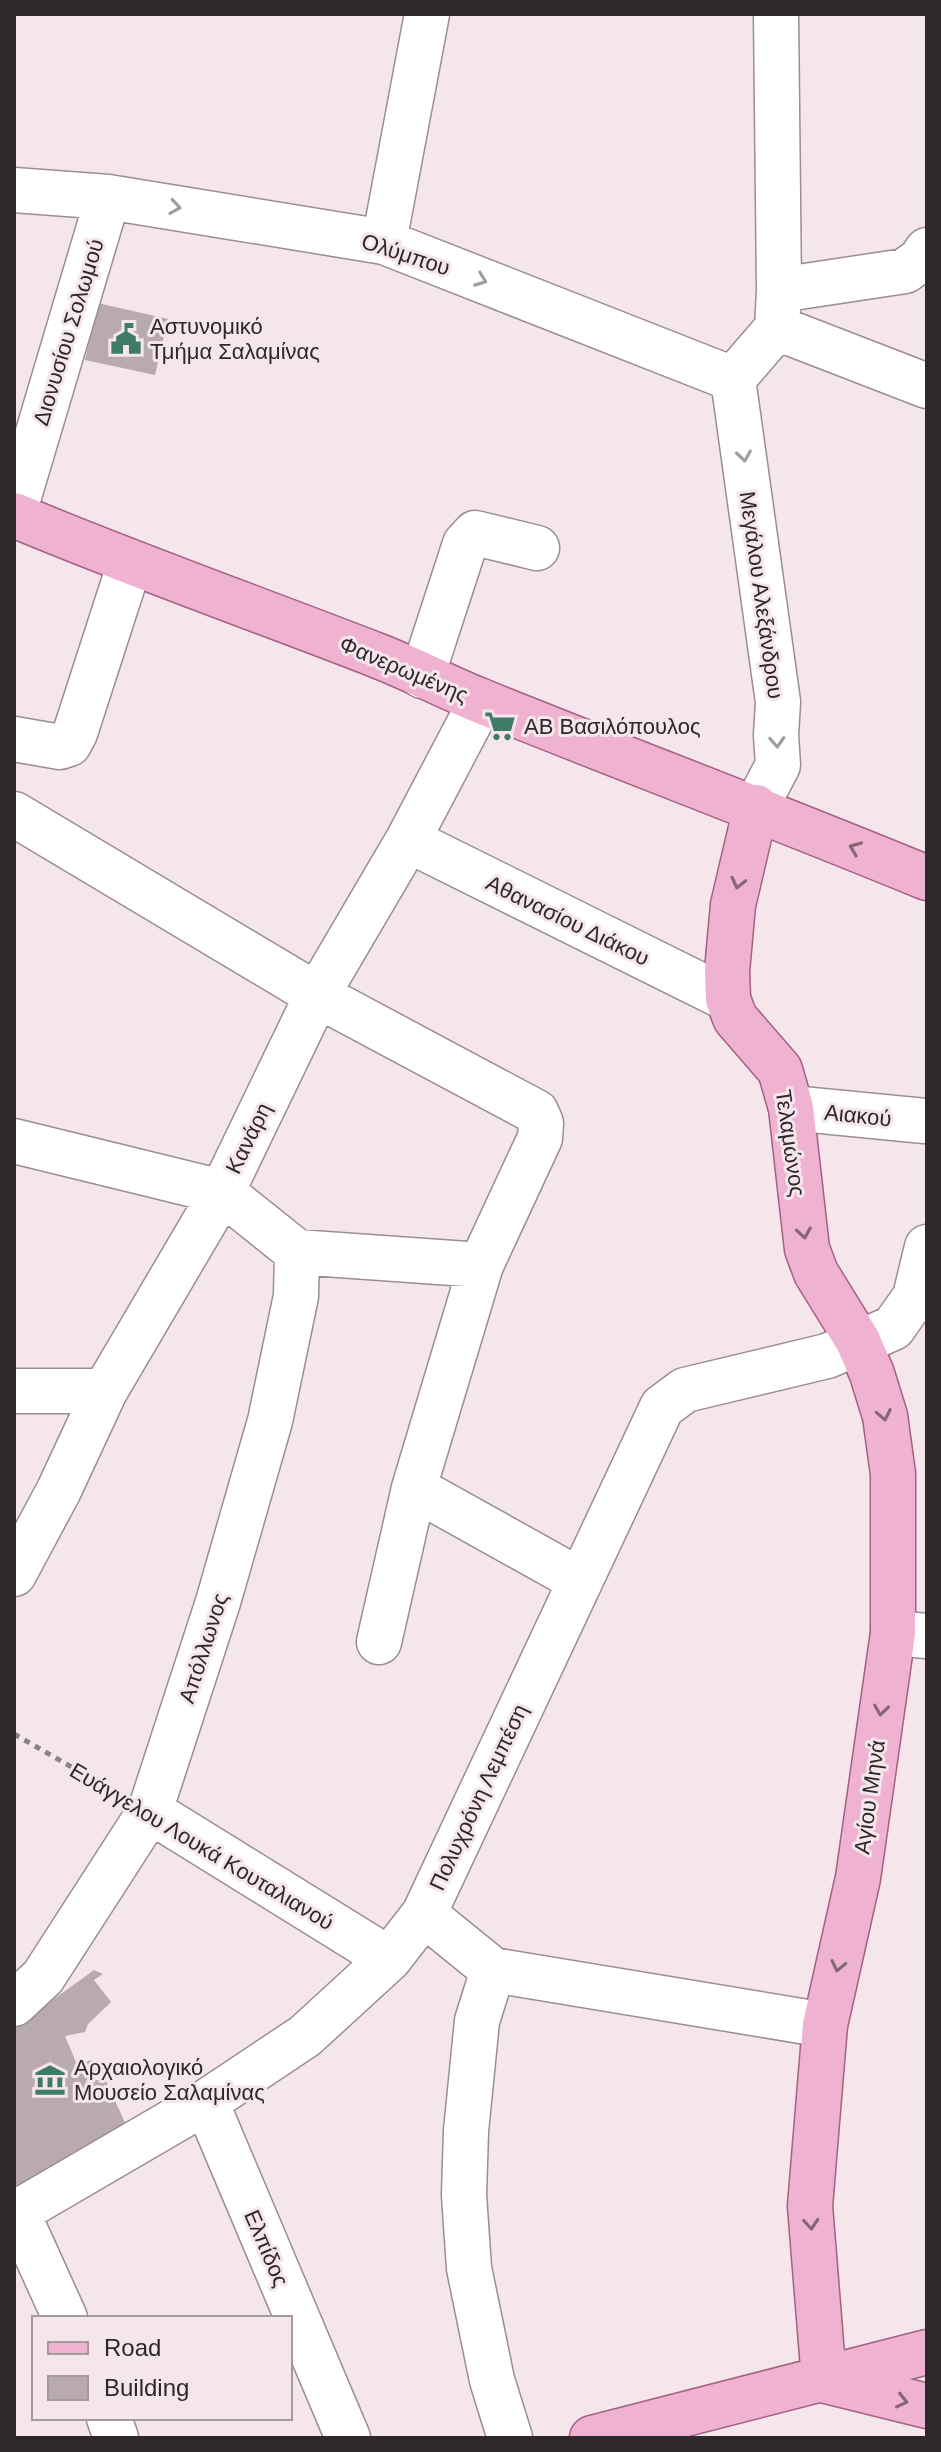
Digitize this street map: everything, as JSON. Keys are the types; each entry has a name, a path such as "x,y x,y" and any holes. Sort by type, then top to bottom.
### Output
{"main road":[{"name":"Φανερωμένης","path":"14,514 130,563 380,657 481,701 756,807 927,878"},
{"path":"728,999 727,971 733,905 756,807"},
{"name":"Τελαμώνος","path":"728,999 735,1018 780,1070 791,1108 807,1249 816,1273 858,1341"},
{"name":"Αγίου Μηνά","path":"824,2380 810,2206 825,2025 910,1634 893,1474 879,1393 858,1341"},
{"path":"592,2438 927,2352"},
{"path":"824,2380 927,2406"}],"street":[{"path":"384,242 427,14"},
{"path":"733,379 778,309 776,14"},
{"name":"Ολύμπου","path":"14,190 108,197 384,242 733,379"},
{"name":"Διονυσίου Σολωμού","path":"14,514 108,197"},
{"path":"778,309 905,271 920,260 927,250"},
{"path":"778,309 927,386"},
{"name":"Μεγάλου Αλεξάνδρου","path":"733,379 778,702 778,765 756,807"},
{"path":"422,676 465,544 475,533 537,548"},
{"path":"14,739 60,747 69,744 130,563"},
{"name":"Κανάρη","path":"14,1574 59,1490 105,1391 222,1192 317,995 408,840 481,701"},
{"path":"14,814 317,995 536,1112 541,1123 540,1138 481,1265 414,1488 379,1642"},
{"name":"Αθανασίου Διάκου","path":"408,840 728,999"},
{"name":"Αιακού","path":"791,1108 926,1130"},
{"path":"14,1141 222,1192 297,1252 481,1265"},
{"path":"858,1341 893,1328 915,1297 927,1247"},
{"name":"Απόλλωνος","path":"14,2004 43,1977 150,1811 218,1602 270,1421 296,1296 297,1252"},
{"name":"Πολυχρόνη Λεμπέση","path":"16,2213 206,2102 305,2036 389,1959 424,1914 662,1407 685,1390 827,1356 858,1341"},
{"path":"14,1391 105,1391"},
{"path":"414,1488 579,1580"},
{"name":"Ευάγγελου Λουκά Κουταλιανού","path":"150,1811 389,1959"},
{"path":"424,1914 493,1970 825,2025"},
{"path":"493,1970 477,2021 466,2131 464,2195 469,2268 492,2380 510,2438"},
{"name":"Ελπίδος","path":"206,2102 348,2438"},
{"path":"16,2213 64,2316"}],"path":[{"name":"Ευάγγελου Λουκά Κουταλιανού","path":"14,1734 150,1811"}],"building":[{"name":"Αστυνομικό Τμήμα Σαλαμίνας","path":"98,303 168,319 155,375 85,360"},
{"name":"Αρχαιολογικό Μουσείο Σαλαμίνας","path":"94,1970 103,1974 94,1980 111,2002 88,2024 85,2032 65,2036 78,2067 90,2060 98,2070 85,2082 105,2079 129,2131 14,2191 14,2028"}],"place":[{"name":"Αστυνομικό Τμήμα Σαλαμίνας","path":"126,339"},
{"name":"ΑΒ Βασιλόπουλος","path":"500,726"},
{"name":"Αρχαιολογικό Μουσείο Σαλαμίνας","path":"50,2080"}]}
